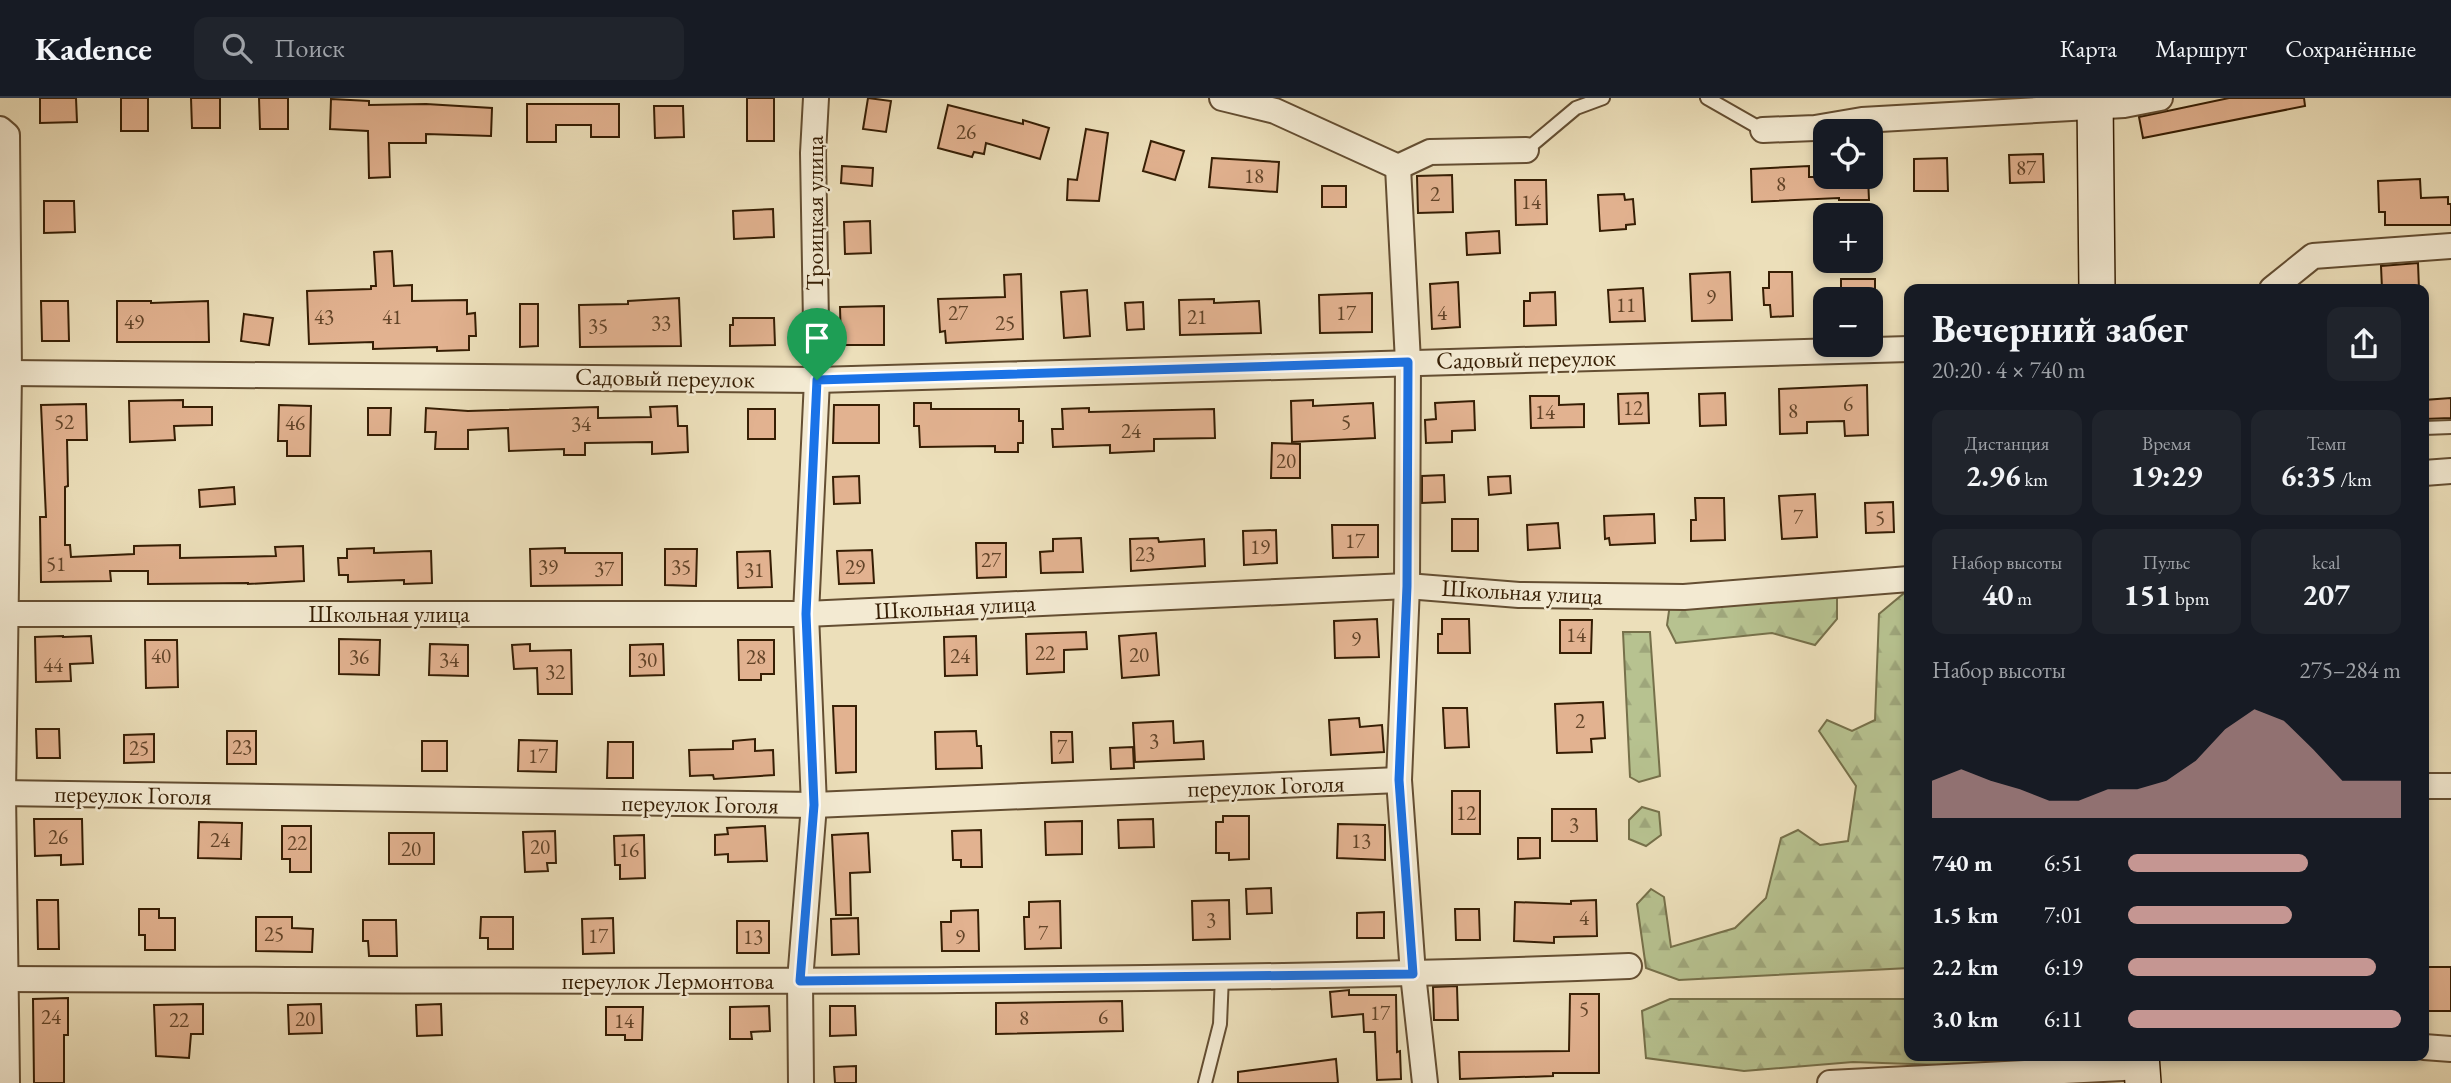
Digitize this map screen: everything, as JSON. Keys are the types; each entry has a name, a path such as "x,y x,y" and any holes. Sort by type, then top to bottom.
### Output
{"street":[{"name":"Троицкая улица","path":"801,1083 800,981 814,805 806,614 817,380 813,153 816,98"},
{"path":"1222,98 1275,111 1398,167 1430,152 1525,150"},
{"path":"1763,130 1815,128 1862,120 2095,102 2124,105 2160,98"},
{"path":"2095,102 2097,284"},
{"path":"0,129 7,135 9,373 2,793 4,1071"},
{"path":"1398,167 1408,362 1407,586 1399,780 1413,974 1425,1083"},
{"path":"2278,284 2313,256 2451,246"},
{"name":"Садовый переулок","path":"9,373 817,380 1904,349"},
{"path":"2429,473 2451,471"},
{"name":"Школьная улица","path":"4,614 806,614 1407,586 1519,595 1684,597 1904,579"},
{"name":"переулок Гоголя","path":"2,793 814,805 1399,780"},
{"path":"2429,786 2451,786"},
{"name":"переулок Лермонтова","path":"3,979 800,981 1413,974 1629,966"},
{"path":"2429,1047 2451,1049"},
{"path":"1830,1083 2142,1068"}],"lane":[{"path":"1525,150 1576,108 1603,98"},
{"path":"1707,98 1763,130"},
{"path":"2429,428 2451,427"},
{"path":"1205,1083 1220,1024 1222,976"}],"green space":[{"path":"1837,593 1837,619 1815,645 1772,633 1676,643 1667,625 1670,604"},
{"path":"1904,593 1904,968 1679,980 1646,968 1637,904 1651,889 1664,897 1671,947 1735,928 1766,898 1781,838 1798,830 1820,845 1848,841 1856,786 1819,731 1827,720 1852,731 1875,720 1879,614"},
{"path":"1623,632 1650,632 1660,776 1639,782 1630,777"},
{"path":"1642,807 1659,812 1661,835 1646,846 1629,839 1629,820"},
{"path":"1670,999 1904,999 1904,1061 2012,1061 2000,1067 1853,1062 1744,1071 1646,1058 1642,1011"}],"building":[{"path":"40,98 76,98 77,122 40,123"},
{"path":"121,98 148,98 148,131 121,131"},
{"path":"191,98 220,98 220,128 192,128"},
{"path":"259,98 288,98 288,129 260,129"},
{"path":"747,98 774,98 774,141 747,141"},
{"path":"868,98 891,101 886,132 863,129"},
{"path":"2229,98 2304,98 2305,106 2143,138 2139,117"},
{"path":"331,99 369,101 369,105 426,104 492,108 491,136 426,134 426,143 389,143 390,177 369,178 368,131 330,129"},
{"path":"527,104 619,104 619,137 591,137 591,125 556,125 556,142 527,142"},
{"path":"948,105 1049,128 1040,159 986,143 984,154 974,152 972,157 938,148"},
{"path":"654,106 683,106 684,137 655,138"},
{"path":"1086,129 1108,133 1099,201 1067,200 1068,179 1077,180"},
{"path":"1151,141 1184,151 1175,180 1143,171"},
{"path":"2043,154 2044,182 2010,183 2009,155"},
{"path":"1212,158 1279,162 1277,192 1209,187"},
{"path":"1947,158 1948,191 1914,191 1914,159"},
{"path":"842,166 873,168 872,186 841,183"},
{"path":"1809,166 1813,189 1869,189 1869,200 1839,198 1752,202 1751,169"},
{"path":"1452,175 1453,212 1418,213 1417,176"},
{"path":"2420,179 2421,198 2448,197 2448,204 2451,204 2451,225 2385,225 2385,212 2379,212 2378,181"},
{"path":"1515,180 1546,180 1547,224 1516,225"},
{"path":"1322,186 1346,186 1346,207 1322,207"},
{"path":"1624,194 1625,200 1633,199 1635,224 1626,225 1626,229 1600,231 1598,195"},
{"path":"44,201 74,201 75,232 44,233"},
{"path":"773,209 774,237 734,239 733,211"},
{"path":"870,221 871,253 845,254 844,222"},
{"path":"1499,231 1500,253 1467,255 1466,233"},
{"path":"392,251 394,286 412,285 412,301 467,300 467,314 475,313 476,336 469,336 469,350 437,351 437,347 373,349 373,342 309,344 307,291 371,289 371,286 376,286 374,252"},
{"path":"2418,263 2419,284 2382,284 2381,266"},
{"path":"1730,272 1732,320 1692,321 1690,274"},
{"path":"1769,272 1792,272 1793,316 1771,317 1770,305 1764,305 1763,288 1769,288"},
{"path":"1021,274 1023,339 946,343 945,331 940,332 938,299 1005,297 1004,275"},
{"path":"1841,279 1875,279 1875,287 1841,287"},
{"path":"1458,282 1460,327 1432,329 1430,284"},
{"path":"1643,288 1645,321 1610,322 1608,290"},
{"path":"1087,290 1090,336 1064,338 1061,292"},
{"path":"1555,292 1556,325 1524,326 1524,301 1530,301 1530,293"},
{"path":"1372,293 1372,332 1320,333 1319,295"},
{"path":"679,298 681,346 580,347 579,305 628,304 628,301"},
{"path":"1214,299 1214,303 1259,301 1261,333 1180,335 1179,300"},
{"path":"41,301 68,301 69,341 42,341"},
{"path":"117,301 208,301 209,342 117,342"},
{"path":"1143,302 1144,329 1127,330 1125,303"},
{"path":"520,304 538,304 538,346 520,347"},
{"path":"884,306 884,345 841,345 840,307"},
{"path":"244,314 273,318 269,345 241,341"},
{"path":"733,318 774,318 775,345 730,346 730,325 733,325"},
{"path":"1867,385 1868,435 1845,436 1844,421 1807,422 1807,433 1780,434 1779,389"},
{"path":"1648,393 1649,423 1619,424 1618,394"},
{"path":"1725,393 1726,425 1700,426 1699,394"},
{"path":"1530,396 1559,396 1559,405 1584,404 1584,427 1531,428"},
{"path":"2451,398 2451,418 2429,419 2429,400"},
{"path":"183,400 183,407 212,407 212,425 174,426 175,440 130,442 129,401"},
{"path":"1313,400 1313,406 1373,403 1375,438 1292,442 1291,401"},
{"path":"1474,401 1475,430 1452,431 1452,442 1426,443 1425,420 1436,419 1435,403"},
{"path":"914,403 931,403 931,409 1019,409 1019,421 1023,421 1023,443 1018,443 1018,452 995,452 995,446 920,447 919,426 914,426"},
{"path":"86,404 87,440 67,440 65,545 70,545 71,557 134,554 134,546 180,545 180,558 276,556 275,547 303,546 304,581 148,584 148,571 110,571 111,581 41,582 40,517 46,517 41,405"},
{"path":"279,405 311,406 310,456 287,456 287,441 278,441"},
{"path":"834,405 879,405 879,443 833,443"},
{"path":"677,406 678,426 687,426 688,452 652,454 652,442 585,443 585,455 564,455 564,449 509,451 508,428 468,430 468,449 435,449 436,432 425,432 426,408 468,411 598,407 598,418 651,417 650,407"},
{"path":"368,408 391,408 390,435 368,435"},
{"path":"1089,408 1089,412 1214,409 1215,438 1154,439 1154,451 1110,453 1110,445 1053,447 1052,429 1063,429 1062,409"},
{"path":"748,409 775,409 775,439 748,439"},
{"path":"1272,443 1300,444 1300,478 1271,478"},
{"path":"1444,475 1445,502 1422,503 1422,476"},
{"path":"859,476 860,503 834,504 833,477"},
{"path":"1510,476 1511,493 1489,495 1488,477"},
{"path":"234,487 235,504 200,507 199,490"},
{"path":"1815,494 1817,537 1782,539 1779,496"},
{"path":"1695,498 1724,498 1725,540 1691,541 1691,520 1696,520"},
{"path":"1893,502 1894,532 1866,533 1865,503"},
{"path":"1654,514 1655,543 1610,545 1609,538 1605,539 1604,516"},
{"path":"1452,519 1478,519 1478,551 1452,551"},
{"path":"1558,523 1560,548 1528,550 1527,525"},
{"path":"1332,525 1378,525 1378,557 1333,558"},
{"path":"1276,530 1277,563 1244,565 1243,531"},
{"path":"1081,538 1083,572 1041,573 1040,552 1053,551 1053,539"},
{"path":"1158,538 1159,542 1204,539 1205,566 1131,571 1130,539"},
{"path":"976,543 1006,543 1006,577 977,578"},
{"path":"374,548 374,553 431,551 432,583 404,584 404,580 348,582 348,575 339,575 338,558 347,558 347,549"},
{"path":"565,548 565,553 622,553 622,585 531,586 530,549"},
{"path":"665,549 697,549 696,586 665,585"},
{"path":"872,550 874,583 839,584 837,551"},
{"path":"770,551 772,587 738,588 737,552"},
{"path":"1377,619 1379,657 1335,658 1334,621"},
{"path":"1442,619 1469,619 1470,653 1438,653 1438,634 1442,634"},
{"path":"1560,620 1592,620 1591,653 1560,653"},
{"path":"1086,632 1087,649 1064,650 1064,672 1027,674 1026,634"},
{"path":"1156,633 1159,675 1122,678 1119,636"},
{"path":"91,636 93,663 70,664 71,681 36,682 35,637"},
{"path":"976,636 977,675 945,676 944,637"},
{"path":"339,639 380,640 379,675 339,674"},
{"path":"145,640 177,640 178,687 146,688"},
{"path":"738,640 774,640 774,674 761,674 761,680 739,680"},
{"path":"430,644 468,645 468,676 429,675"},
{"path":"530,644 530,651 571,650 572,694 538,694 537,668 514,669 512,645"},
{"path":"663,644 664,675 630,676 630,645"},
{"path":"1603,702 1605,738 1591,739 1592,752 1557,753 1555,704"},
{"path":"833,706 856,706 856,772 836,773"},
{"path":"1443,708 1467,708 1469,747 1445,748"},
{"path":"1359,718 1360,727 1382,725 1384,752 1331,755 1329,720"},
{"path":"1173,721 1174,743 1203,741 1204,759 1135,762 1133,723"},
{"path":"36,729 59,729 60,758 37,758"},
{"path":"227,731 256,731 256,764 227,764"},
{"path":"976,731 977,746 981,746 982,768 936,769 935,732"},
{"path":"1051,732 1072,732 1073,762 1052,763"},
{"path":"154,734 154,762 124,763 124,735"},
{"path":"755,739 755,751 773,750 774,775 714,779 713,775 690,776 689,750 733,749 733,741"},
{"path":"519,740 557,741 556,772 518,771"},
{"path":"422,741 447,741 447,771 422,771"},
{"path":"608,742 633,742 633,778 607,778"},
{"path":"1133,747 1134,768 1111,769 1110,748"},
{"path":"1452,791 1480,791 1480,834 1452,834"},
{"path":"1552,809 1596,809 1597,841 1552,841"},
{"path":"1223,816 1249,816 1249,859 1229,860 1229,853 1216,853 1216,822 1223,822"},
{"path":"34,819 82,819 83,864 61,865 61,855 35,856"},
{"path":"1153,819 1154,847 1119,848 1118,820"},
{"path":"1082,821 1082,854 1046,855 1045,822"},
{"path":"199,822 242,823 241,859 198,858"},
{"path":"1338,824 1385,825 1385,860 1337,858"},
{"path":"282,826 311,826 311,872 290,872 290,859 282,859"},
{"path":"765,826 767,861 728,862 728,854 715,855 715,835 728,834 727,828"},
{"path":"981,830 982,867 961,867 961,860 953,860 952,831"},
{"path":"555,831 556,863 547,863 548,871 525,872 523,832"},
{"path":"389,833 434,833 434,864 389,864"},
{"path":"868,833 870,872 850,873 851,915 836,915 832,835"},
{"path":"644,835 645,878 620,879 620,865 615,865 614,836"},
{"path":"1518,838 1540,838 1540,858 1518,859"},
{"path":"1271,888 1272,913 1247,914 1246,889"},
{"path":"37,900 58,900 59,949 38,949"},
{"path":"1229,900 1230,939 1193,940 1192,901"},
{"path":"1596,900 1597,936 1554,937 1554,943 1514,941 1515,902 1571,904 1571,901"},
{"path":"1060,901 1061,948 1025,949 1024,917 1029,917 1029,902"},
{"path":"139,909 159,909 159,918 175,918 175,950 145,950 145,935 139,935"},
{"path":"1455,909 1479,909 1480,940 1456,940"},
{"path":"978,910 979,951 942,951 941,922 951,922 951,911"},
{"path":"1384,912 1384,938 1357,938 1357,913"},
{"path":"256,917 292,917 292,928 313,929 312,952 256,951"},
{"path":"481,917 513,917 513,949 488,949 488,938 480,938"},
{"path":"613,918 614,953 583,954 582,919"},
{"path":"858,918 859,954 832,955 831,919"},
{"path":"363,920 396,920 397,956 369,956 368,941 363,941"},
{"path":"737,921 769,921 769,953 737,953"},
{"path":"2429,967 2451,967 2451,1011 2429,1011"},
{"path":"1457,986 1458,1020 1434,1020 1433,987"},
{"path":"1349,990 1349,995 1396,995 1397,1052 1400,1051 1401,1079 1377,1080 1375,1032 1364,1032 1363,1014 1332,1017 1330,992"},
{"path":"1570,994 1599,994 1599,1073 1460,1079 1459,1052 1569,1051"},
{"path":"68,998 68,1035 64,1035 64,1083 34,1083 33,999"},
{"path":"1122,1001 1123,1031 996,1034 996,1003"},
{"path":"203,1004 203,1034 191,1034 189,1058 156,1056 154,1005"},
{"path":"321,1004 322,1033 289,1034 288,1005"},
{"path":"441,1004 442,1035 417,1036 416,1005"},
{"path":"769,1006 770,1031 751,1032 752,1039 730,1039 730,1007"},
{"path":"830,1006 855,1006 856,1035 830,1036"},
{"path":"606,1007 643,1007 642,1040 625,1040 625,1035 606,1035"},
{"path":"1336,1059 1338,1083 1238,1083 1238,1072"},
{"path":"856,1066 856,1083 835,1083 834,1067"}],"route":[{"path":"1408,362 1407,586 1399,780 1413,974 800,981 814,805 806,614 817,380 1408,362"}]}
